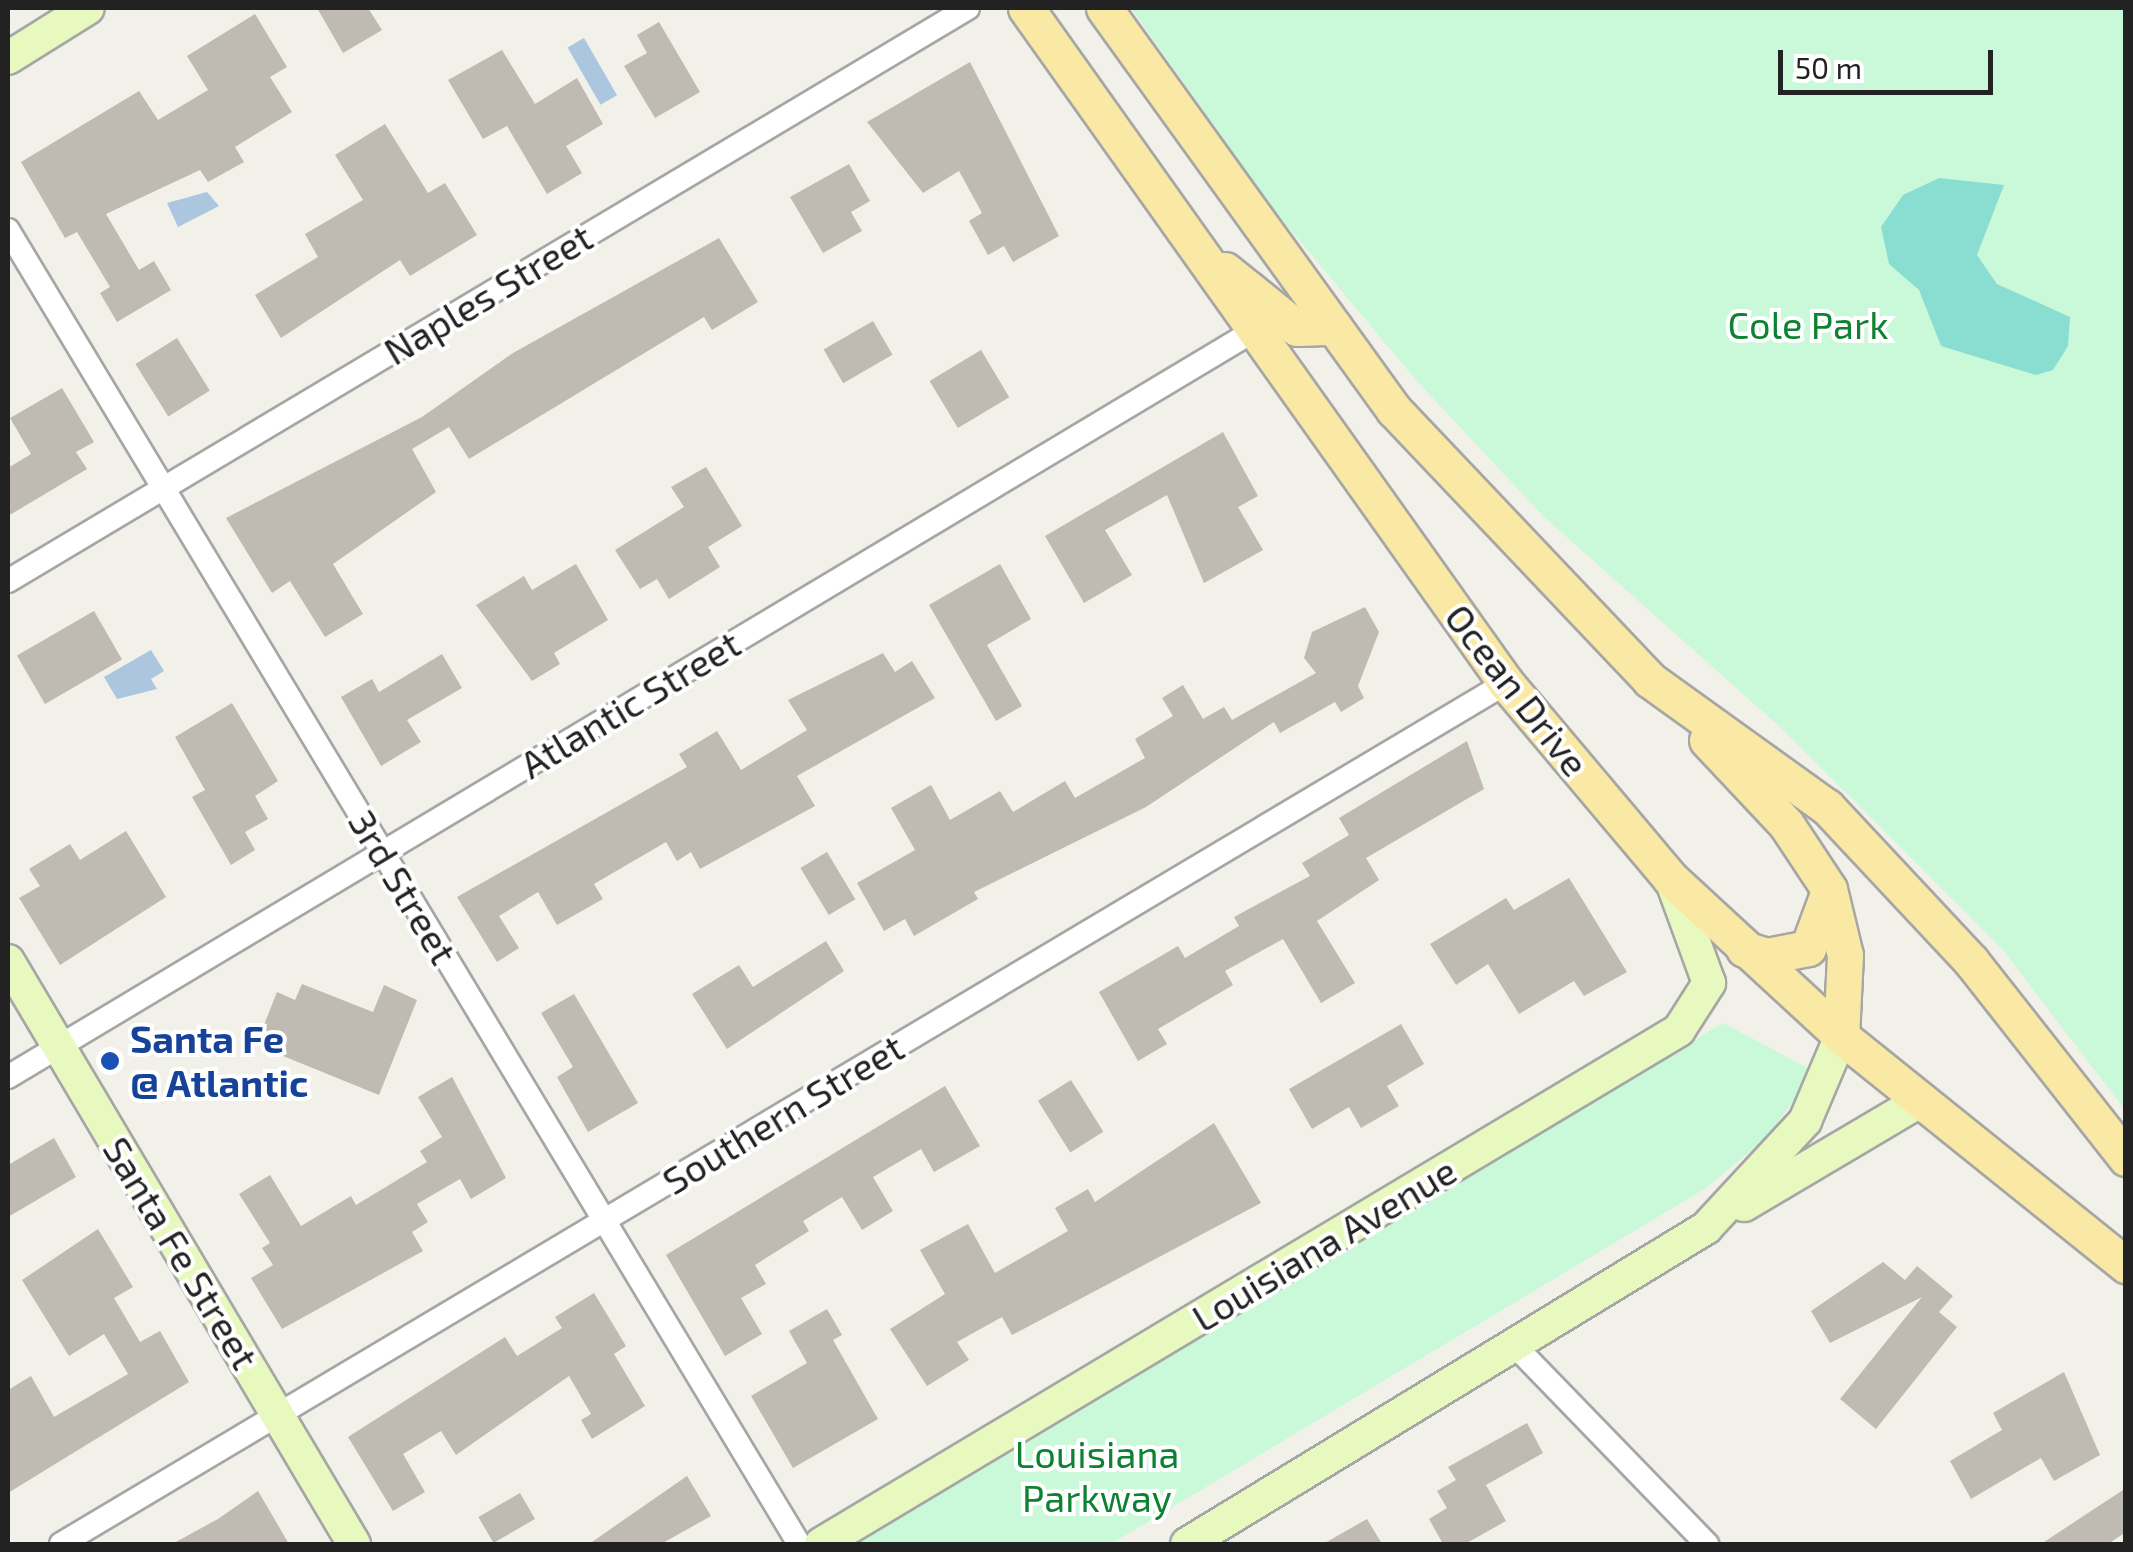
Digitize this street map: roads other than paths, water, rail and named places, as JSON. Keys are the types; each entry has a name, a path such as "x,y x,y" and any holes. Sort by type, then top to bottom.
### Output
{"main road":[{"path":"8,58 88,8"},
{"name":"Ocean Drive","path":"1026,8 1252,332 1506,683 1670,878 1744,949 1918,1102 2126,1264"},
{"path":"1104,8 1394,410 1786,824 1829,890 1845,955 1841,1036 1805,1120 1706,1228"},
{"path":"1182,233 1296,328 1334,327"},
{"path":"1650,680 1827,807 1970,961 2126,1158"},
{"name":"Louisiana Avenue","path":"822,1544 1679,1030 1709,983 1670,878"},
{"path":"1744,949 1766,956 1808,948 1829,890"},
{"name":"Santa Fe Street","path":"8,961 354,1544"},
{"path":"1187,1544 1518,1349 1706,1228 1918,1102"}],"street":[{"name":"Naples Street","path":"8,581 968,8"},
{"name":"3rd Street","path":"8,230 799,1544"},
{"name":"Atlantic Street","path":"8,1077 1252,332"},
{"name":"Southern Street","path":"60,1544 1506,683"},
{"path":"1518,1349 1707,1544"}],"place":[{"name":"Santa Fe @ Atlantic","path":"110,1061"}],"park label":[{"name":"Cole Park","path":"1808,325"},
{"name":"Louisiana Parkway","path":"1097,1476"}]}
